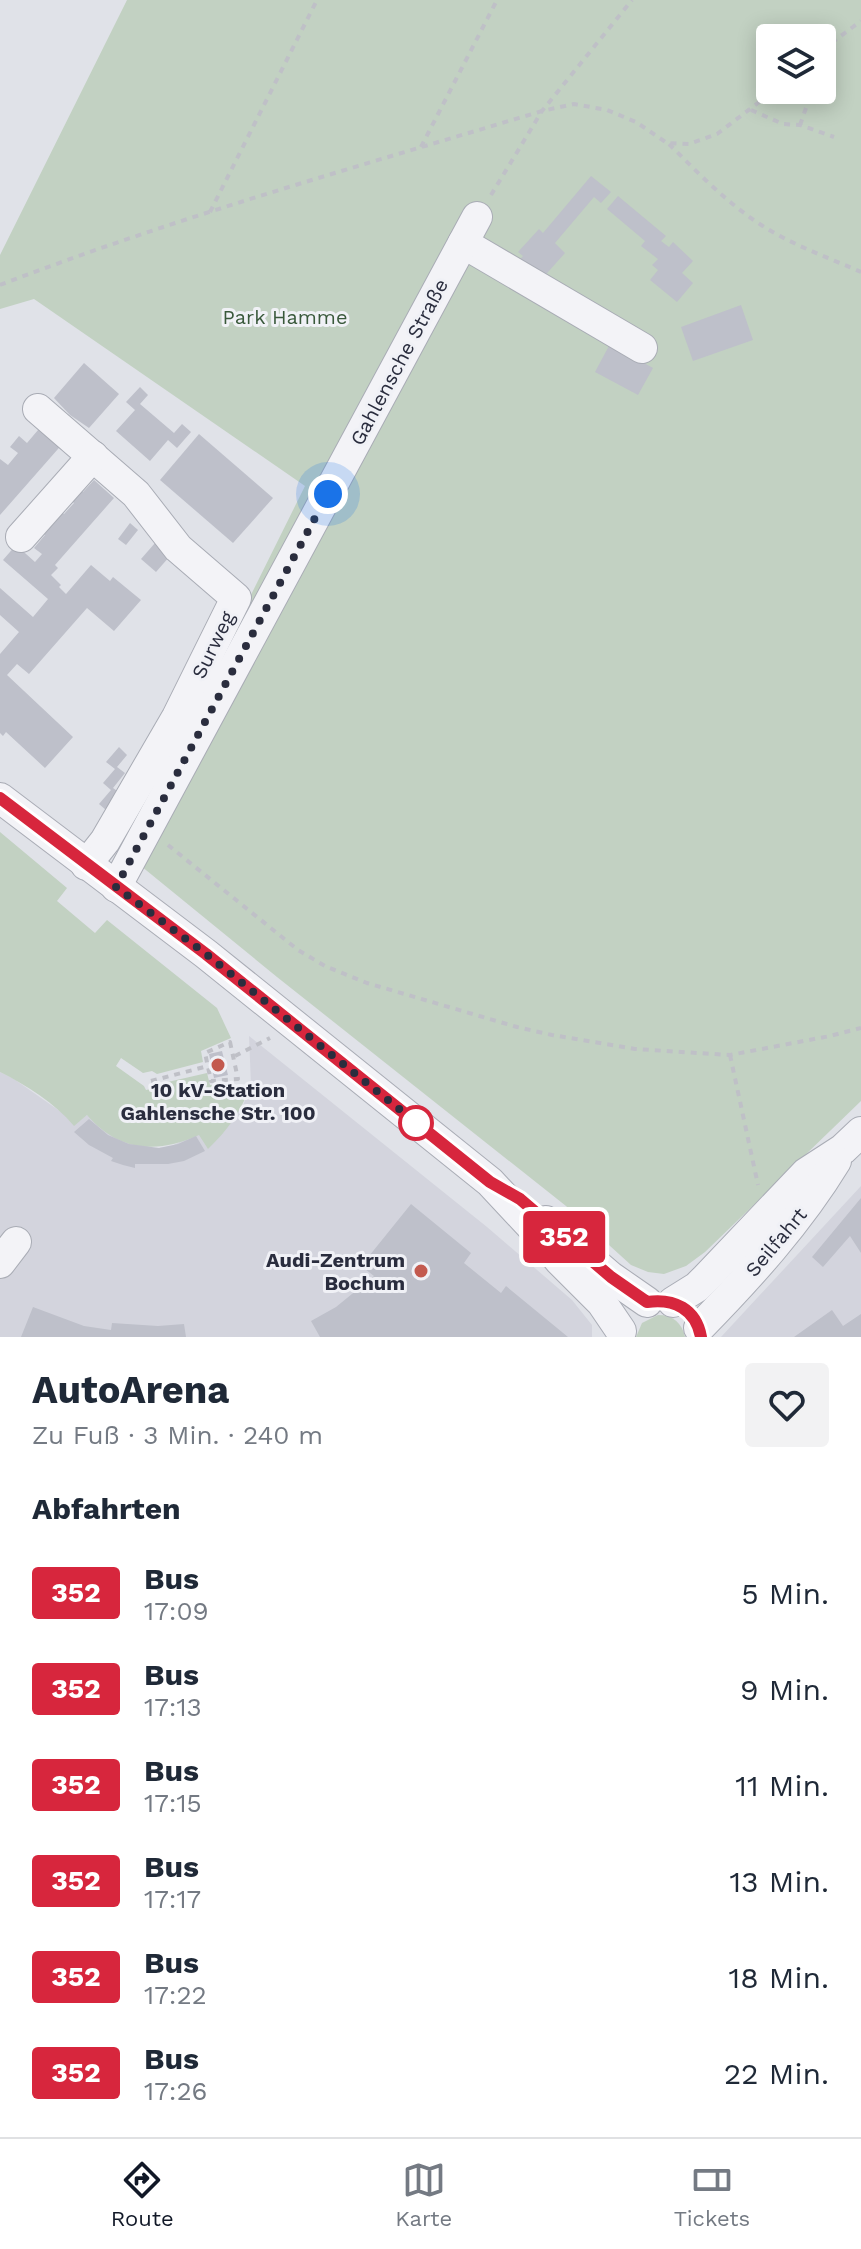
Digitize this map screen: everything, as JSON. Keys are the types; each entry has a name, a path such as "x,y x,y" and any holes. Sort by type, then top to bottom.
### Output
{"street":[{"path":"470,230 642,348"},
{"name":"Gahlensche Straße","path":"116,887 470,230"},
{"name":"Surweg","path":"38,409 136,494 178,548 236,598 177,717 105,841 86,865"},
{"path":"21,537 93,456"},
{"path":"0,798 206,954 490,1182 602,1303 620,1334"},
{"name":"Seilfahrt","path":"660,1302 697,1287 806,1173 852,1140"},
{"name":"Seilfahrt","path":"700,1332 819,1190 852,1140"},
{"path":"490,1182 520,1199 611,1277 660,1302 689,1312 700,1332"},
{"path":"620,1334 626,1319 636,1309 660,1302"}],"path":[{"path":"210,212 317,0"},
{"path":"421,147 497,0"},
{"path":"470,230 542,111 632,0"},
{"path":"836,40 861,21"},
{"path":"0,285 210,212 574,104 607,110 636,122 667,143 745,213 779,236 861,272"},
{"path":"667,143 689,144 717,134 758,104"},
{"path":"800,125 806,108"},
{"path":"751,110 783,124 800,125 834,137"},
{"path":"148,829 298,950 325,966 367,983 463,1012 552,1035 635,1049 730,1055 861,1028"},
{"path":"235,1056 266,1041 290,1021"},
{"path":"230,1042 235,1056 238,1079 211,1081 205,1053 230,1042"},
{"path":"730,1055 765,1214"},
{"path":"151,1081 208,1066"}],"shaded area":[{"path":"249,1036 487,1227 572,1300 592,1325 592,1337 0,1337 0,1072 64,1114 74,1125 87,1115 151,1148 159,1148 172,1146 242,1108 251,1085"},
{"path":"861,1186 861,1337 721,1337"}],"green space":[{"name":"Park Hamme","path":"127,0 861,0 861,1101 705,1252 686,1266 664,1274 631,1265 566,1206 114,844 232,633 305,486 34,299 0,309 0,255"},
{"path":"0,832 67,888 57,901 95,933 107,920 217,1008 231,1038 201,1051 203,1062 157,1074 152,1071 143,1073 121,1058 116,1066 146,1090 207,1073 210,1085 251,1085 233,1120 208,1149 199,1135 154,1147 125,1143 99,1127 87,1115 74,1126 40,1095 0,1072"},
{"path":"658,1315 676,1321 685,1337 636,1337 642,1323"}],"building":[{"path":"591,176 611,192 601,203 594,197 555,243 565,253 540,281 518,262 523,256 518,252 539,229 543,233"},
{"path":"618,196 666,236 661,241 669,247 673,242 693,261 682,273 693,283 677,302 650,280 658,270 652,265 658,259 641,246 645,241 607,209"},
{"path":"741,305 753,340 693,361 681,327"},
{"path":"610,344 653,368 638,395 595,372"},
{"path":"84,363 119,394 89,428 70,415 54,398"},
{"path":"140,387 148,395 140,404 174,433 182,424 191,432 177,448 168,440 150,461 116,431 135,410 126,402"},
{"path":"44,423 65,441 0,515 0,459 8,465 18,453 10,447 19,436 27,443"},
{"path":"199,434 273,498 233,543 160,480"},
{"path":"94,480 114,498 55,565 58,568 51,575 66,594 91,565 110,581 113,577 141,600 114,631 87,608 29,674 17,664 7,675 73,737 45,768 6,732 3,736 0,733 0,654 19,632 0,615 0,588 33,617 48,599 3,560 16,545 35,562 42,554 34,548 45,535 38,529 56,508 64,514 74,503 67,496 76,486 83,492"},
{"path":"130,523 138,530 126,545 118,539"},
{"path":"155,543 170,556 156,572 141,559"},
{"path":"119,747 127,755 117,767 125,773 113,788 120,793 106,810 99,804 111,790 103,783 115,769 106,762"},
{"name":"10 kV-Station Gahlensche Str. 100","path":"222,1051 228,1075 214,1078 209,1054"},
{"path":"89,1119 108,1135 129,1144 159,1148 196,1136 205,1151 184,1161 168,1164 135,1164 135,1168 123,1165 111,1161 113,1158 89,1145 74,1132"},
{"path":"861,1198 861,1253 850,1236 823,1267 812,1257"},
{"name":"Audi-Zentrum Bochum","path":"411,1204 471,1253 464,1263 501,1293 506,1286 568,1337 320,1337 311,1321 336,1307 374,1276 361,1266"},
{"path":"33,1307 84,1326 111,1330 112,1323 184,1324 186,1337 21,1337"},
{"path":"832,1310 843,1326 861,1314 861,1337 794,1337"}],"bus line":[{"name":"352","path":"0,798 206,954 490,1182 520,1199 611,1277 647,1302 660,1300 682,1306 695,1319 701,1337"}],"place":[{"name":"10 kV-Station Gahlensche Str. 100","path":"218,1065"},
{"name":"Audi-Zentrum Bochum","path":"421,1271"}],"route":[{"path":"328,494 116,887 206,954 416,1123"}]}
